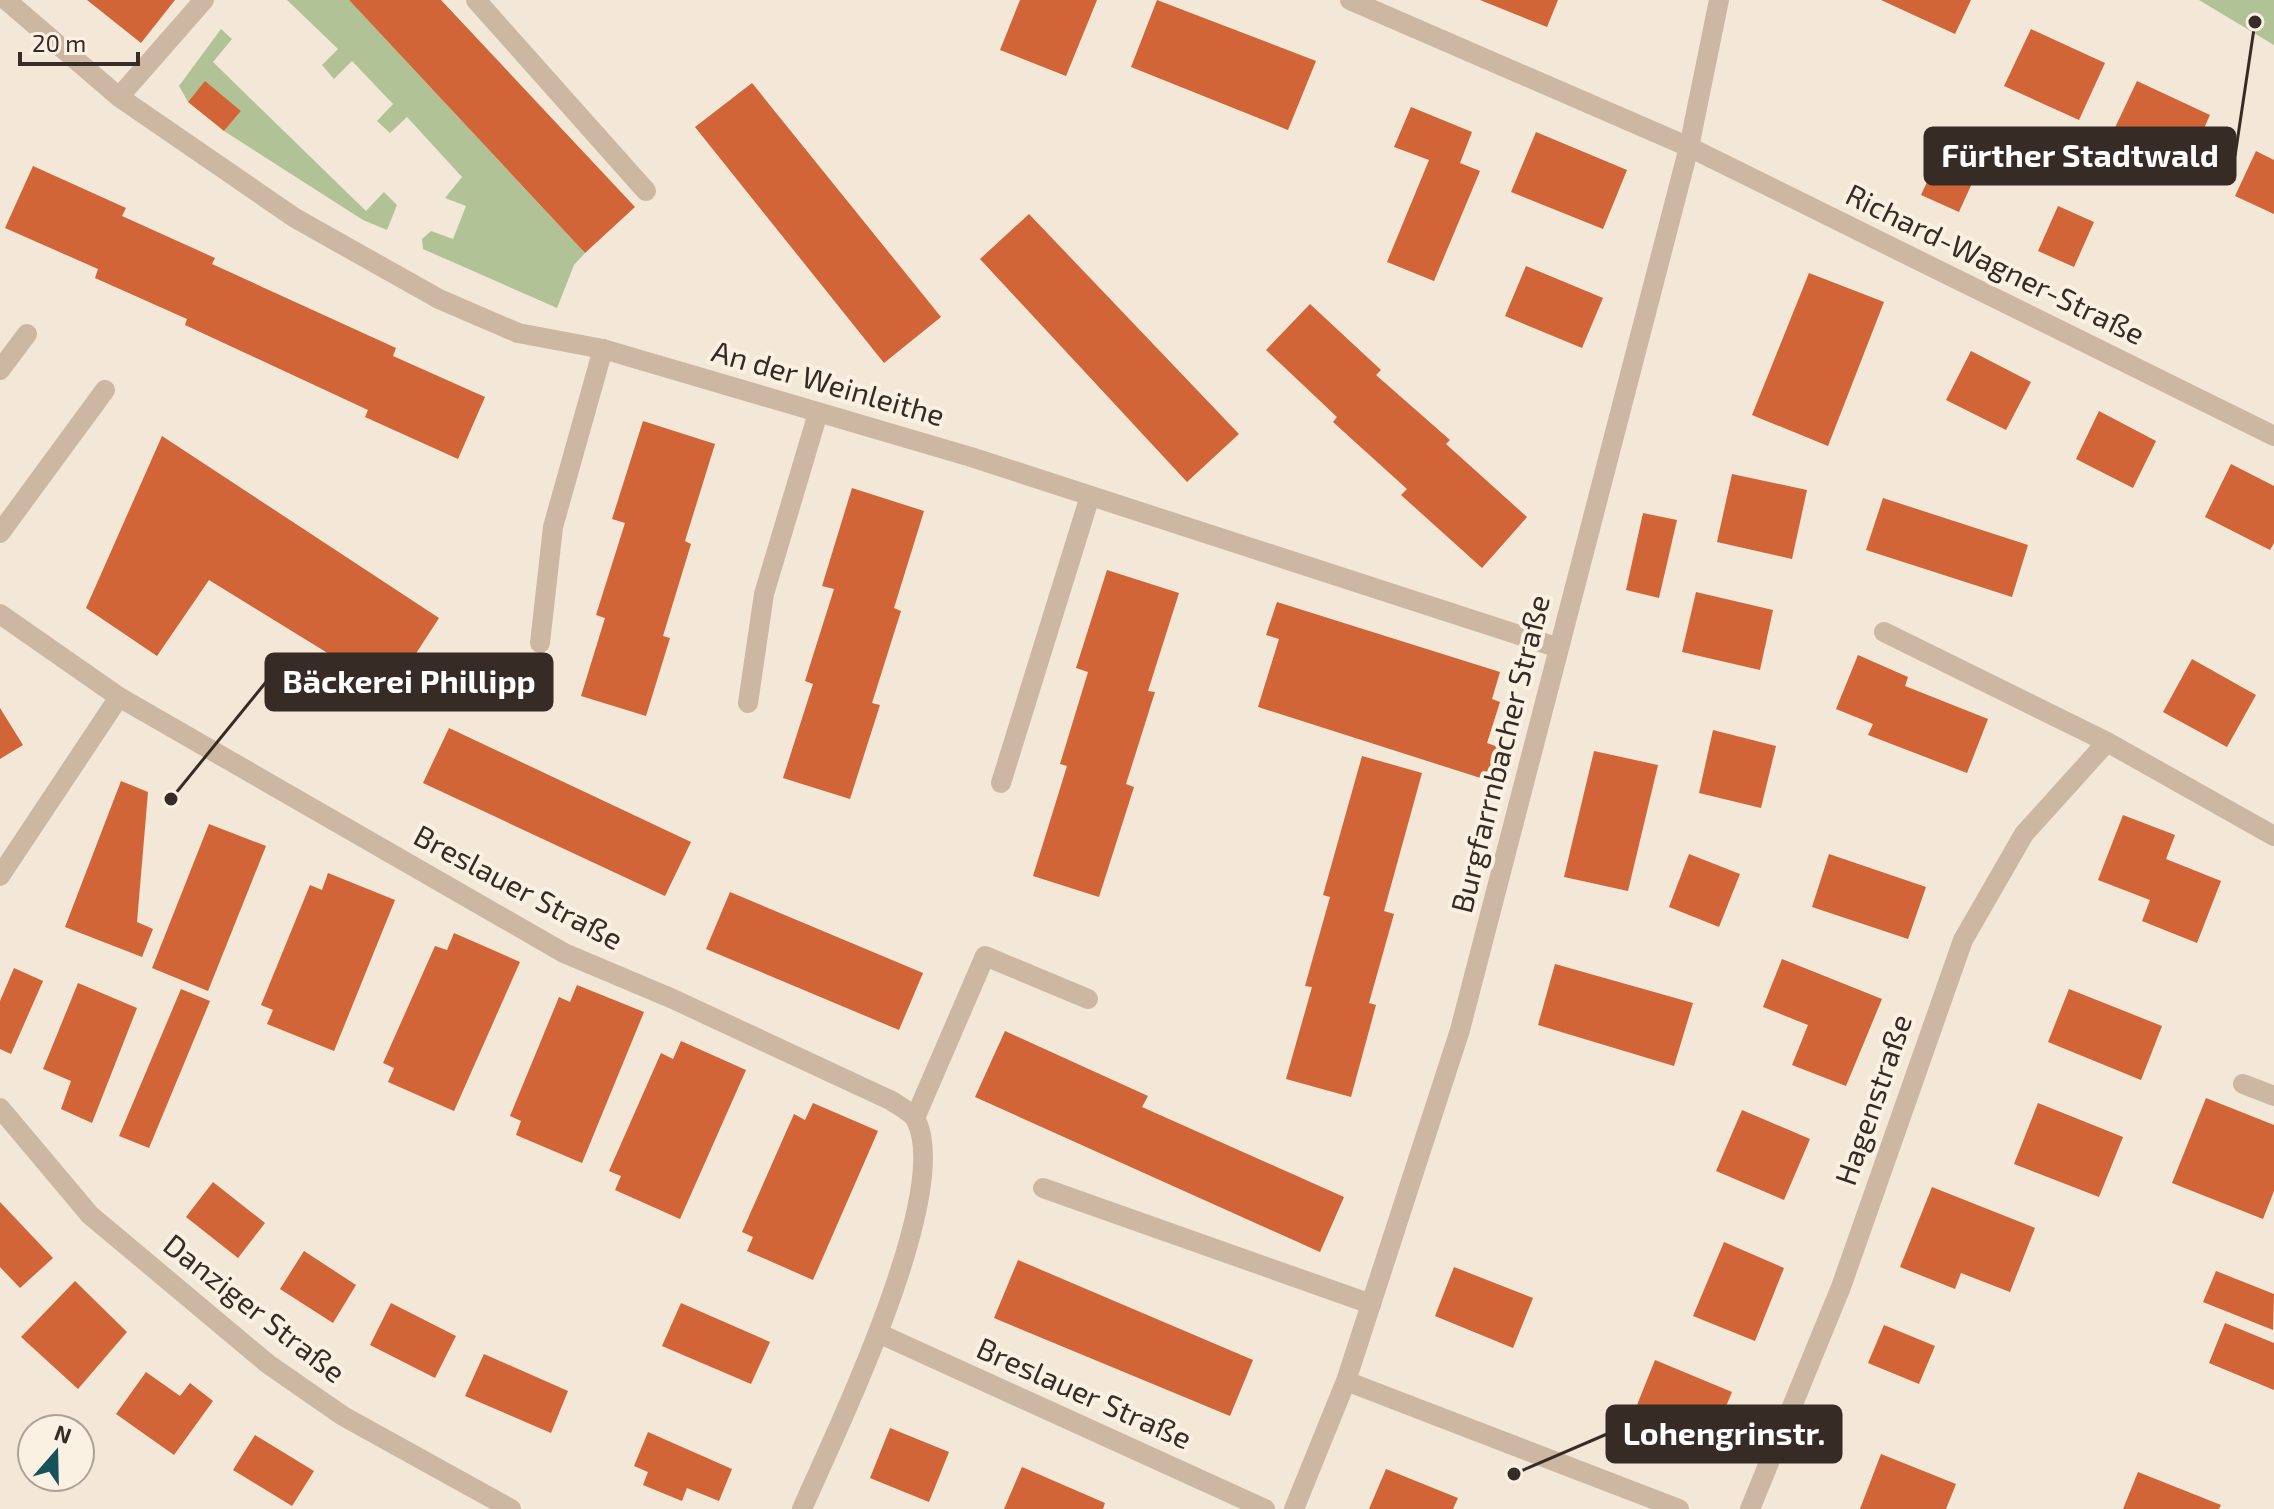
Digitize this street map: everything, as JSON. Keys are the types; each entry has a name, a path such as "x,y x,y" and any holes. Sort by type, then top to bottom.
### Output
{"street":[{"name":"An der Weinleithe","path":"6,0 119,97 295,218 439,299 518,333 603,349 818,413 1090,496 1559,648"},
{"path":"119,97 204,0"},
{"path":"476,0 646,191"},
{"name":"Richard-Wagner-Straße","path":"1350,0 1689,147 2274,436"},
{"name":"Burgfarrnbacher Straße","path":"1294,1509 1346,1381 1460,1030 1689,147 1719,0"},
{"path":"0,370 27,334"},
{"path":"540,643 553,527 603,349"},
{"path":"0,533 105,390"},
{"path":"748,703 764,594 818,413"},
{"path":"1001,783 1090,496"},
{"name":"Breslauer Straße","path":"0,614 119,697 564,953 892,1101 915,1118"},
{"path":"1884,632 2107,742 2274,836"},
{"path":"0,876 119,697"},
{"name":"Hagenstraße","path":"1750,1509 1841,1287 1963,940 2024,834 2107,742"},
{"path":"802,1509 878,1333 919,1200 925,1152 915,1118 985,956 1088,999"},
{"path":"2243,1084 2274,1096"},
{"name":"Danziger Straße","path":"0,1108 90,1215 268,1364 343,1416 511,1509"},
{"path":"1043,1188 1371,1304"},
{"name":"Breslauer Straße","path":"878,1333 1265,1509"},
{"path":"1346,1381 1679,1509"}],"green space":[{"path":"287,0 349,0 585,253 574,265 557,308 423,249 422,239 431,231 453,239 466,206 445,198 462,177 407,117 390,133 377,121 393,104 352,61 334,79 322,65 338,49"},
{"path":"2199,0 2274,0 2274,45"},
{"path":"221,29 232,39 213,62 366,211 384,192 397,205 387,230 363,220 224,131 241,111 205,82 188,102 179,86"}],"building":[{"path":"87,0 175,0 141,43"},
{"path":"349,0 441,0 635,207 585,253"},
{"path":"1020,0 1097,0 1066,76 1000,50"},
{"path":"1157,0 1316,61 1288,130 1131,67"},
{"path":"1480,0 1558,0 1547,27"},
{"path":"1881,0 1971,0 1955,34"},
{"path":"2031,29 2105,63 2079,120 2004,86"},
{"path":"205,81 241,111 224,131 188,102"},
{"path":"2137,81 2210,115 2186,168 2112,134"},
{"path":"752,83 941,317 884,363 695,127"},
{"path":"1411,107 1472,132 1460,163 1480,171 1434,281 1387,262 1429,160 1394,147"},
{"path":"1536,132 1627,170 1603,229 1511,192"},
{"path":"2256,151 2274,160 2274,214 2235,196"},
{"path":"1941,152 1978,170 1959,212 1921,195"},
{"path":"33,166 126,208 122,216 215,258 212,264 396,348 393,356 485,397 458,459 365,417 368,410 185,325 187,319 95,278 98,269 5,228"},
{"path":"2058,206 2094,222 2074,267 2038,251"},
{"path":"1029,214 1239,434 1187,482 980,259"},
{"path":"1526,266 1603,298 1582,348 1505,316"},
{"path":"1809,273 1884,302 1828,446 1752,415"},
{"path":"1310,304 1381,370 1376,375 1450,440 1446,444 1527,517 1482,568 1401,495 1407,489 1333,422 1337,417 1266,350"},
{"path":"1971,351 2031,382 2006,430 1946,400"},
{"path":"2099,411 2156,441 2133,488 2076,459"},
{"path":"643,421 715,444 685,541 691,544 663,636 670,638 646,716 581,696 605,618 596,615 625,523 612,519"},
{"path":"162,436 439,618 391,692 209,580 157,656 86,608"},
{"path":"2231,464 2274,486 2274,543 2270,550 2205,517"},
{"path":"1732,474 1807,490 1792,559 1717,542"},
{"path":"852,488 924,511 894,608 901,611 872,703 880,705 850,799 783,778 813,684 805,681 834,589 822,586"},
{"path":"1883,498 2028,545 2012,597 1866,550"},
{"path":"1643,513 1677,520 1659,598 1626,590"},
{"path":"1107,570 1179,593 1148,691 1155,692 1126,784 1134,787 1099,897 1033,876 1067,766 1060,764 1088,672 1076,668"},
{"path":"1696,592 1773,610 1760,670 1682,652"},
{"path":"1277,602 1500,672 1492,699 1500,702 1487,743 1501,748 1490,781 1258,707 1279,639 1266,635"},
{"path":"1858,655 1908,677 1905,686 1988,719 1967,773 1868,735 1873,724 1836,709"},
{"path":"2192,659 2256,695 2227,747 2163,712"},
{"path":"0,708 23,745 0,759"},
{"path":"449,728 691,842 665,896 423,783"},
{"path":"1713,730 1776,746 1761,808 1699,793"},
{"path":"1594,751 1658,765 1628,891 1564,877"},
{"path":"1362,756 1422,773 1384,911 1394,914 1369,1003 1376,1005 1351,1097 1286,1079 1312,987 1305,986 1330,897 1323,895"},
{"path":"121,781 148,792 137,922 153,929 142,957 65,927"},
{"path":"2123,815 2175,835 2166,859 2221,881 2197,943 2142,921 2150,900 2098,880"},
{"path":"209,824 266,846 208,991 152,968"},
{"path":"1689,854 1740,874 1719,927 1669,907"},
{"path":"1829,854 1926,887 1908,939 1812,907"},
{"path":"328,873 395,900 334,1051 267,1024 273,1010 261,1005 310,885 322,890"},
{"path":"730,892 923,973 899,1030 706,949"},
{"path":"454,933 520,962 454,1111 388,1082 394,1068 383,1063 435,946 447,950"},
{"path":"1782,959 1882,999 1846,1086 1792,1065 1808,1025 1763,1007"},
{"path":"1555,964 1693,1003 1674,1066 1538,1025"},
{"path":"14,968 43,981 11,1054 0,1049 0,1001"},
{"path":"78,983 137,1008 92,1123 61,1109 71,1081 43,1069"},
{"path":"577,985 644,1012 582,1163 516,1135 521,1121 510,1116 559,997 570,1002"},
{"path":"181,989 210,1001 149,1148 119,1136"},
{"path":"2069,989 2162,1026 2141,1080 2048,1042"},
{"path":"1005,1031 1148,1096 1142,1107 1344,1197 1320,1252 975,1097"},
{"path":"681,1041 746,1070 680,1219 615,1190 621,1176 609,1171 661,1053 673,1059"},
{"path":"2206,1098 2274,1125 2274,1191 2263,1219 2172,1183"},
{"path":"813,1103 878,1131 813,1280 747,1251 753,1237 742,1232 794,1114 805,1120"},
{"path":"2038,1103 2123,1137 2099,1197 2014,1164"},
{"path":"1742,1110 1810,1139 1784,1200 1716,1171"},
{"path":"213,1182 265,1223 238,1258 186,1217"},
{"path":"1932,1187 2035,1228 2010,1292 1961,1273 1955,1289 1900,1267"},
{"path":"0,1202 53,1258 20,1288 0,1267"},
{"path":"1724,1242 1784,1268 1755,1341 1693,1316"},
{"path":"304,1251 356,1285 333,1323 280,1289"},
{"path":"1018,1260 1253,1360 1230,1416 994,1318"},
{"path":"1454,1267 1533,1298 1513,1348 1435,1316"},
{"path":"2216,1271 2274,1294 2273,1330 2203,1302"},
{"path":"75,1281 127,1332 78,1389 21,1337"},
{"path":"391,1303 456,1336 435,1378 370,1345"},
{"path":"681,1303 770,1342 751,1384 662,1346"},
{"path":"2225,1323 2274,1343 2274,1390 2209,1363"},
{"path":"1884,1325 1935,1346 1919,1384 1868,1363"},
{"path":"484,1354 568,1391 551,1433 465,1396"},
{"path":"1655,1360 1732,1392 1707,1452 1631,1420"},
{"path":"146,1372 180,1396 190,1383 213,1401 174,1455 116,1414"},
{"path":"890,1428 949,1452 929,1502 870,1478"},
{"path":"648,1432 732,1469 719,1501 687,1488 682,1501 643,1485 648,1472 634,1466"},
{"path":"255,1435 314,1471 292,1506 233,1470"},
{"path":"1881,1454 1956,1484 1946,1509 1860,1509"},
{"path":"1022,1467 1105,1503 1103,1509 1004,1509"},
{"path":"1386,1469 1458,1498 1453,1509 1369,1509"},
{"path":"2138,1472 2221,1505 2219,1509 2123,1509"}],"place":[{"name":"Fürther Stadtwald","path":"2255,22"},
{"name":"Bäckerei Phillipp","path":"171,799"},
{"name":"Lohengrinstr.","path":"1514,1474"}]}
